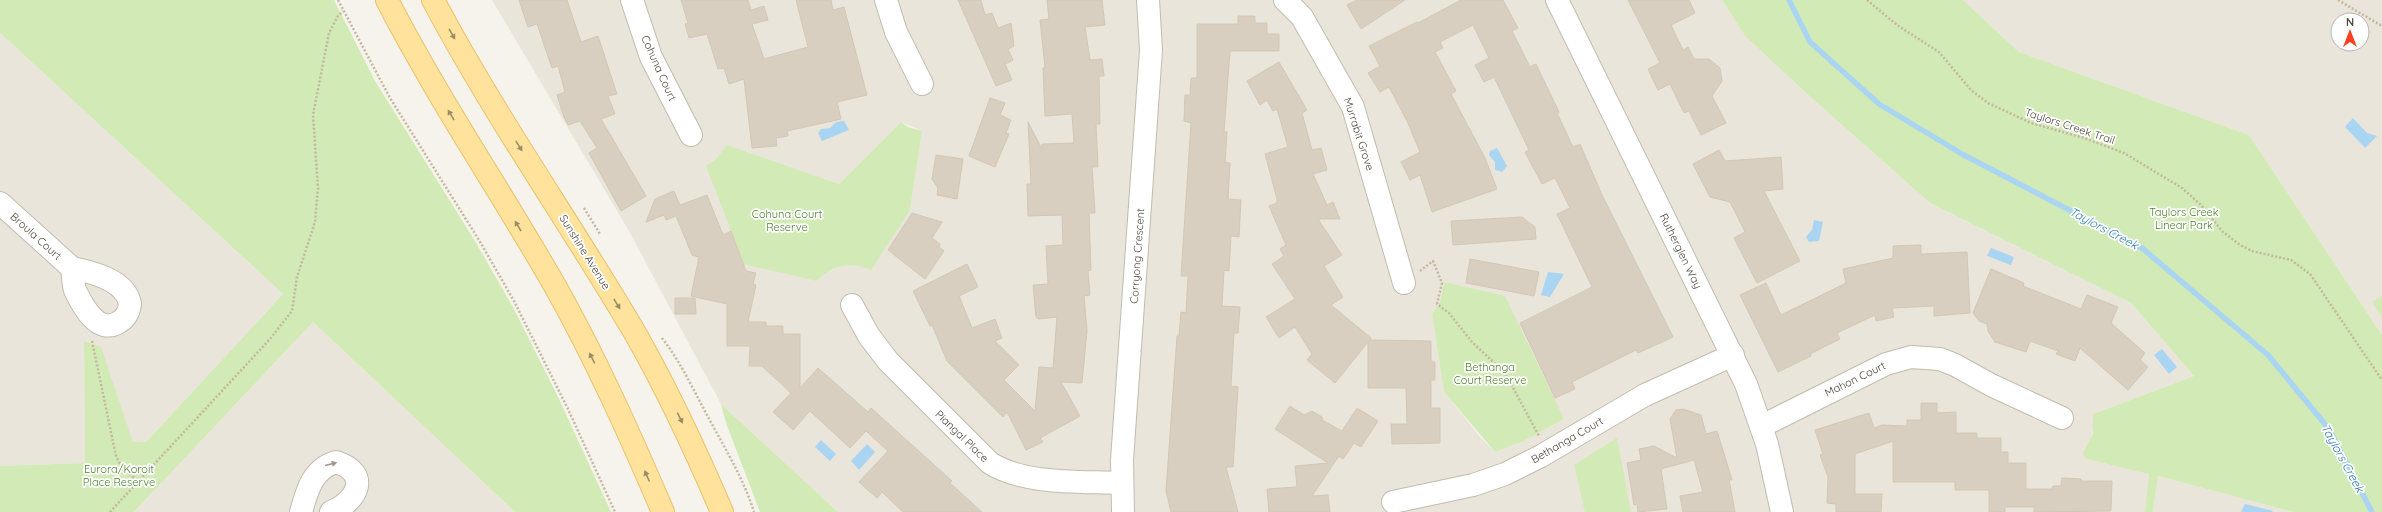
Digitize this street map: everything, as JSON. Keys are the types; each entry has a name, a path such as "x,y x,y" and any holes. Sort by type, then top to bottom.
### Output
{"main road":[{"path":"387,0 439,95 570,315 616,406 663,512"},
{"name":"Sunshine Avenue","path":"433,0 469,64 634,333 689,436 722,512"}],"street":[{"name":"Cohuna Court","path":"632,0 651,57 691,135"},
{"path":"886,0 898,38 922,84"},
{"name":"Corryong Crescent","path":"1123,512 1121,483 1150,62 1148,0"},
{"name":"Murrabit Grove","path":"1285,0 1302,17 1353,107 1404,283"},
{"name":"Rutherglen Way","path":"1556,0 1733,355 1762,426 1782,512"},
{"name":"Broula Court","path":"0,203 72,268 92,272 121,287 127,294 129,309 121,321 107,326 96,321 75,289 72,268"},
{"name":"Piangal Place","path":"852,305 869,336 888,361 990,463 1002,470 1032,478 1121,483"},
{"name":"Bethanga Court","path":"1393,502 1472,485 1505,474 1541,456 1645,395 1733,355"},
{"name":"Mahon Court","path":"1762,426 1886,364 1911,357 1940,360 1955,365 1991,385 2062,418"},
{"path":"301,512 306,492 314,477 324,466 336,462 351,469 357,480 357,489 352,498 342,507 331,512"}],"path":[{"path":"338,0 397,110 472,228 514,301 568,409 615,512"},
{"name":"Taylors Creek Trail","path":"1867,0 1897,25 1938,52 1971,90 1988,103 2031,123 2084,138 2124,153 2182,188 2201,205 2223,232 2240,245 2252,251 2285,258 2302,266 2310,274 2382,380"},
{"path":"2338,0 2382,26"},
{"path":"110,512 270,339 292,311 297,277 311,238 317,211 317,173 313,125 315,103 329,33 338,16 343,11"},
{"path":"1404,283 1433,261 1442,283 1437,304 1449,313 1472,342 1504,373 1539,437 1545,433"},
{"path":"96,321 84,336 93,342 116,456 122,468 138,481"}],"shaded area":[{"path":"492,0 1722,0 1745,36 1805,92 1930,203 2131,303 2194,376 2093,414 2094,425 2086,459 2150,474 2145,512 838,512 721,404 629,231","holes":["901,122 922,131 910,210 870,269 854,264 840,266 823,274 817,281 707,166 716,159 727,146 839,184","1444,283 1564,419 1524,441 1495,452 1481,438 1444,392 1432,314 1440,302"]},
{"path":"1963,0 2382,0 2382,335 2249,135 2019,52"},
{"path":"0,33 283,294 146,442 133,442 93,344 84,341 85,463 0,466"},
{"path":"313,322 515,512 134,512"},
{"path":"2158,476 2293,512 2153,512"}],"green space":[{"name":"Eurora/Koroit Place Reserve","path":"0,0 334,0 375,81 475,241 514,309 559,399 611,512 515,512 313,322 134,512 0,512 0,466 85,463 84,341 101,347 133,442 146,442 283,294 0,33"},
{"name":"Taylors Creek Linear Park","path":"1722,0 1963,0 2019,52 2249,135 2382,335 2382,512 2293,512 2158,476 2153,512 2145,512 2149,474 2086,459 2083,454 2093,433 2093,414 2194,376 2131,303 1930,203 1805,92 1745,36"},
{"name":"Cohuna Court Reserve","path":"901,122 908,127 922,131 910,210 871,270 857,266 842,266 829,271 817,281 744,264 706,166 716,159 727,145 839,184"},
{"name":"Bethanga Court Reserve","path":"1444,282 1505,296 1564,419 1524,441 1495,452 1444,392 1432,314 1440,302"},
{"path":"2382,296 2382,317 2372,302"},
{"path":"721,404 838,512 760,512 726,423"},
{"path":"1617,438 1631,512 1585,512 1574,465"}],"water":[{"path":"2353,118 2367,133 2377,136 2365,148 2345,127"},
{"path":"844,121 849,130 822,141 818,133 821,129 830,128 836,122"},
{"path":"1497,148 1507,166 1502,172 1495,170 1495,162 1489,155 1490,151"},
{"path":"1814,220 1823,222 1819,241 1809,242 1806,237 1812,230"},
{"path":"1991,248 2014,257 2011,265 1987,256"},
{"path":"1548,272 1564,274 1550,297 1541,295"},
{"path":"2162,349 2177,367 2169,374 2154,355"},
{"path":"821,440 836,454 830,461 815,447"},
{"path":"867,444 875,452 859,470 851,461"},
{"path":"2245,504 2273,511 2241,512"}],"building":[{"path":"519,0 567,0 581,42 598,36 617,94 608,96 615,114 601,119 646,196 621,211 589,153 597,148 580,121 568,125 564,117 557,95 565,92 558,66 552,68 537,24 528,27"},
{"path":"681,0 748,0 751,10 764,6 768,20 752,24 764,59 808,47 796,0 831,0 833,10 844,7 867,95 837,102 841,119 787,131 788,136 776,138 777,146 752,148 744,79 729,84 724,68 718,69 707,34 689,38 685,24 688,23"},
{"path":"958,0 981,0 985,15 992,13 998,28 1011,23 1014,46 1008,49 1013,60 1005,64 1012,80 996,86"},
{"path":"1047,0 1102,0 1105,25 1085,27 1090,60 1102,59 1104,76 1099,76 1100,124 1096,124 1098,167 1092,167 1095,213 1089,213 1091,270 1088,271 1090,295 1084,296 1087,331 1082,383 1061,382 1080,416 1040,438 1043,442 1026,450 1007,412 1003,417 947,361 932,325 930,326 913,291 967,264 978,287 959,296 972,328 995,319 1002,338 995,341 1019,365 1004,380 1035,411 1039,367 1053,368 1057,317 1038,319 1036,317 1033,285 1048,284 1046,246 1063,245 1062,215 1028,216 1027,184 1031,184 1028,122 1042,149 1042,144 1074,143 1072,114 1045,116 1043,68 1045,67 1040,20 1049,19"},
{"path":"1357,0 1405,0 1361,29 1347,5"},
{"path":"1461,0 1503,0 1518,28 1512,31 1530,67 1536,64 1559,112 1557,113 1573,147 1580,144 1602,195 1673,337 1638,353 1636,350 1572,382 1575,389 1555,398 1520,323 1592,287 1557,214 1570,208 1555,178 1542,184 1525,152 1529,150 1494,77 1484,82 1475,65 1489,58 1473,25 1440,42 1443,48 1435,52 1456,91 1451,94 1485,158 1497,189 1432,212 1420,175 1410,180 1401,162 1420,152 1407,121 1389,87 1380,92 1368,73 1380,66 1369,46 1417,22 1418,23"},
{"path":"1628,0 1689,0 1695,13 1671,25 1683,50 1688,47 1694,59 1709,59 1720,68 1722,81 1712,96 1726,123 1701,135 1689,111 1684,113 1670,84 1658,90 1648,69 1660,63"},
{"path":"1238,16 1255,16 1255,23 1267,23 1267,34 1279,34 1279,51 1230,51 1224,132 1227,132 1225,162 1230,163 1228,199 1241,200 1239,237 1231,236 1229,271 1224,270 1222,306 1240,307 1238,333 1234,333 1231,386 1238,387 1233,467 1226,467 1238,512 1171,512 1166,491 1177,336 1179,336 1181,312 1186,313 1188,276 1181,276 1191,123 1184,121 1185,95 1190,95 1191,78 1197,78 1197,24 1238,24"},
{"path":"1279,62 1307,110 1302,113 1312,150 1321,148 1327,170 1313,174 1327,205 1333,202 1340,219 1318,219 1342,255 1324,266 1343,297 1331,305 1371,338 1370,340 1431,341 1431,362 1435,362 1435,380 1431,380 1431,408 1440,408 1440,443 1392,444 1391,424 1407,424 1406,388 1368,388 1368,342 1335,383 1307,360 1312,354 1295,327 1279,338 1266,317 1295,299 1272,264 1284,256 1280,249 1286,245 1269,206 1277,203 1277,199 1265,154 1288,147 1277,109 1273,111 1267,100 1260,105 1247,81"},
{"path":"990,98 1005,103 1000,115 1011,120 1006,133 1009,134 995,167 969,156"},
{"path":"1719,150 1725,161 1781,157 1783,189 1764,191 1800,261 1757,283 1734,238 1745,232 1730,202 1710,197 1693,164"},
{"path":"936,155 963,159 957,199 937,195 938,188 932,179"},
{"path":"674,191 680,205 707,195 723,235 731,231 746,271 756,273 753,284 756,285 748,322 766,322 766,326 783,326 783,334 800,334 800,388 818,368 868,412 871,408 952,481 950,483 982,512 903,512 882,492 877,498 859,482 888,451 866,431 850,448 810,411 793,430 773,412 791,393 762,366 749,366 750,346 727,346 727,304 691,296 699,257 692,255 676,216 666,220 664,215 646,222 655,199"},
{"path":"912,213 942,222 932,238 940,244 939,247 944,251 925,279 888,250"},
{"path":"1522,217 1535,227 1536,239 1453,245 1451,221"},
{"path":"1921,245 1921,254 1967,252 1970,313 1934,316 1934,306 1892,308 1894,317 1876,321 1875,315 1837,333 1840,339 1810,354 1811,356 1778,372 1740,295 1766,283 1781,315 1846,283 1843,269 1893,258 1893,246"},
{"path":"1470,259 1539,272 1534,296 1466,283"},
{"path":"1991,269 2024,283 2023,286 2081,309 2087,295 2118,307 2111,323 2145,353 2140,360 2148,367 2128,390 2080,348 2075,361 2056,354 2058,351 2030,341 2026,352 1995,342 1988,331 1987,324 1979,321 1973,313"},
{"path":"675,298 695,298 696,314 675,314"},
{"path":"1921,403 1937,403 1937,413 1956,412 1956,433 1977,433 1977,438 2001,438 2001,452 2008,452 2008,463 2026,463 2026,489 2052,489 2053,486 2061,486 2062,478 2081,479 2081,481 2112,481 2111,511 2034,512 2034,507 2005,507 2005,512 1989,512 1989,490 1955,490 1955,482 1893,482 1893,441 1855,454 1855,494 1882,494 1881,512 1836,512 1836,504 1827,503 1828,477 1820,455 1823,454 1815,430 1869,413 1874,428 1882,425 1907,426 1907,420 1921,420"},
{"path":"1290,406 1304,415 1312,411 1322,417 1322,420 1342,431 1357,408 1378,421 1361,447 1354,443 1343,459 1339,456 1312,496 1328,495 1330,512 1269,512 1267,489 1297,487 1295,466 1328,463 1275,429"},
{"path":"1683,409 1701,415 1706,434 1717,431 1732,480 1729,480 1735,512 1683,512 1680,496 1703,492 1694,460 1661,469 1667,509 1638,512 1637,504 1634,505 1627,463 1641,460 1639,449 1654,446 1677,458 1670,419 1676,410"}],"waterway":[{"name":"Taylors Creek","path":"1789,0 1810,42 1879,104 1962,154 2142,248 2268,355 2329,429 2372,512"}]}
